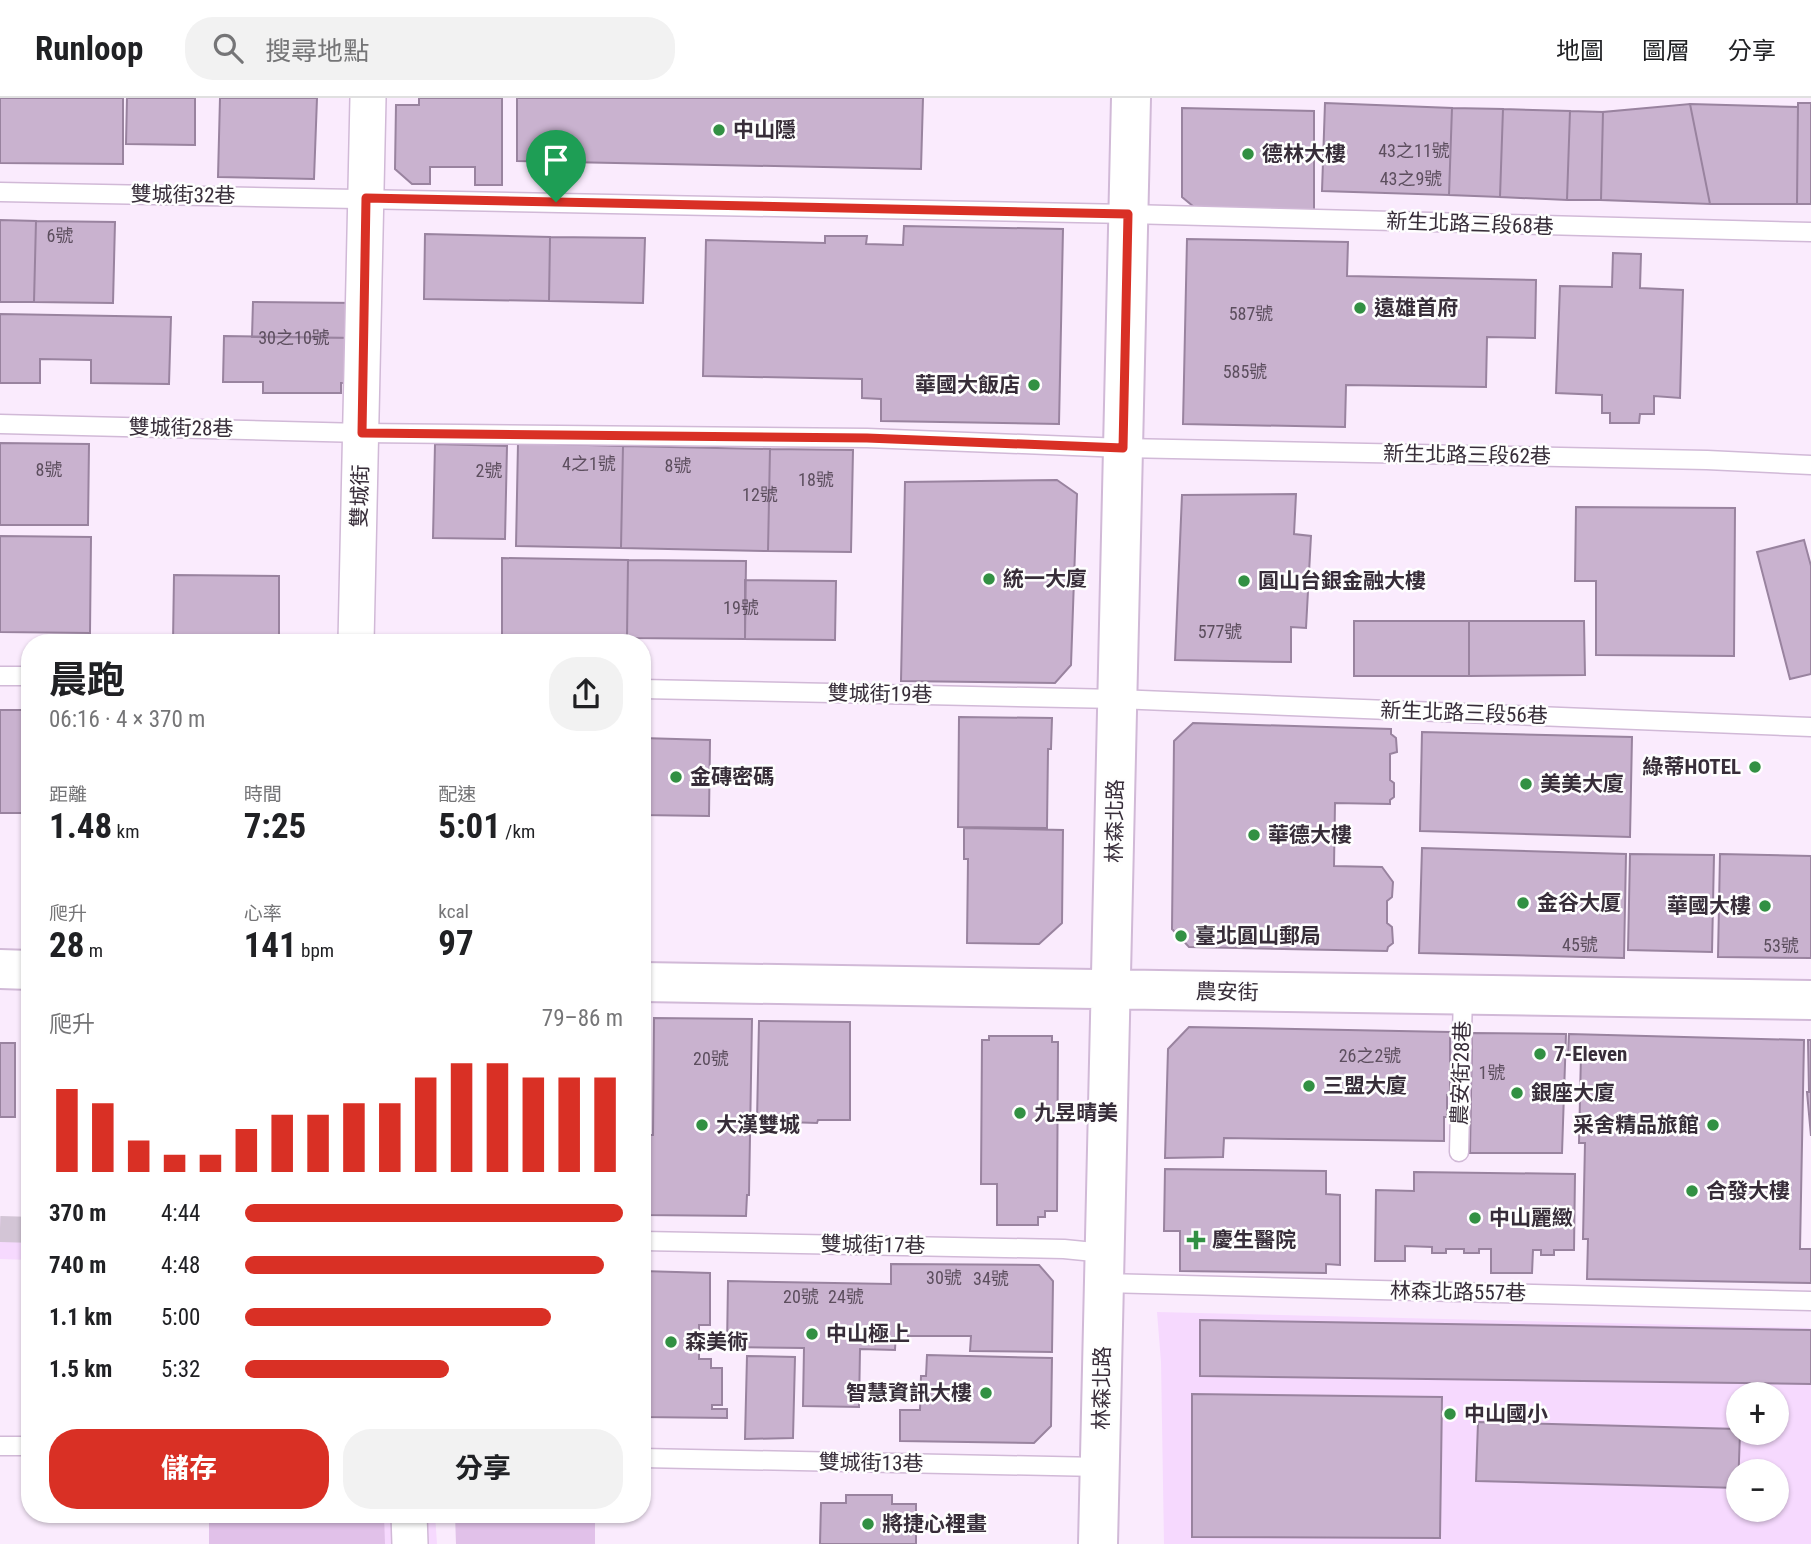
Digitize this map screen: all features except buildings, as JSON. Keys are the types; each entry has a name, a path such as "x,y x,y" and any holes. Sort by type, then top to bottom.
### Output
{"street":[{"name":"雙城街","path":"356,634 368,98"},
{"name":"林森北路","path":"1098,1544 1131,98"},
{"path":"0,969 21,970"},
{"name":"農安街","path":"651,982 1811,1000"},
{"path":"409,1523 410,1544"}],"lane":[{"name":"雙城街32巷","path":"0,192 1128,214"},
{"name":"新生北路三段68巷","path":"1128,214 1811,232"},
{"name":"雙城街28巷","path":"0,424 362,433 867,438 1123,448"},
{"name":"新生北路三段62巷","path":"1123,448 1707,460 1811,465"},
{"path":"0,676 21,676"},
{"name":"雙城街19巷","path":"651,689 1117,699"},
{"name":"新生北路三段56巷","path":"1117,699 1811,727"},
{"name":"農安街28巷","path":"1459,1152 1463,994"},
{"name":"雙城街17巷","path":"651,1241 1064,1249 1104,1268"},
{"name":"林森北路557巷","path":"1104,1268 1811,1301"},
{"path":"0,1446 21,1447"},
{"name":"雙城街13巷","path":"651,1458 1100,1467"}],"shaded area":[{"path":"0,1217 21,1218 21,1260 0,1259"},
{"name":"中山國小","path":"1157,1312 1811,1328 1811,1544 1164,1544 1161,1362"},
{"path":"209,1523 384,1523 385,1544 209,1544"},
{"path":"382,1523 436,1523 437,1544 384,1544"},
{"path":"455,1523 595,1523 595,1544 456,1544"}],"tunnel":[{"path":"0,1229 21,1230"}],"place":[{"name":"中山隱","path":"719,130"},
{"name":"德林大樓","path":"1248,154"},
{"name":"遠雄首府","path":"1360,308"},
{"name":"華國大飯店","path":"1034,385"},
{"name":"統一大廈","path":"989,579"},
{"name":"圓山台銀金融大樓","path":"1244,581"},
{"name":"綠蒂HOTEL","path":"1755,767"},
{"name":"金磚密碼","path":"676,777"},
{"name":"美美大廈","path":"1526,784"},
{"name":"華德大樓","path":"1254,835"},
{"name":"金谷大厦","path":"1523,903"},
{"name":"華國大樓","path":"1765,906"},
{"name":"臺北圓山郵局","path":"1181,936"},
{"name":"7-Eleven","path":"1540,1054"},
{"name":"三盟大廈","path":"1309,1086"},
{"name":"銀座大廈","path":"1517,1093"},
{"name":"九昱晴美","path":"1020,1113"},
{"name":"大漢雙城","path":"702,1125"},
{"name":"采舍精品旅館","path":"1713,1125"},
{"name":"合發大樓","path":"1692,1191"},
{"name":"中山麗緻","path":"1475,1218"},
{"name":"慶生醫院","path":"1196,1240"},
{"name":"中山極上","path":"812,1334"},
{"name":"森美術","path":"671,1342"},
{"name":"智慧資訊大樓","path":"986,1393"},
{"name":"中山國小","path":"1450,1414"},
{"name":"將捷心裡畫","path":"868,1524"}],"route":[{"path":"366,198 556,202 1128,214 1123,448 867,438 362,433 366,198"}]}
